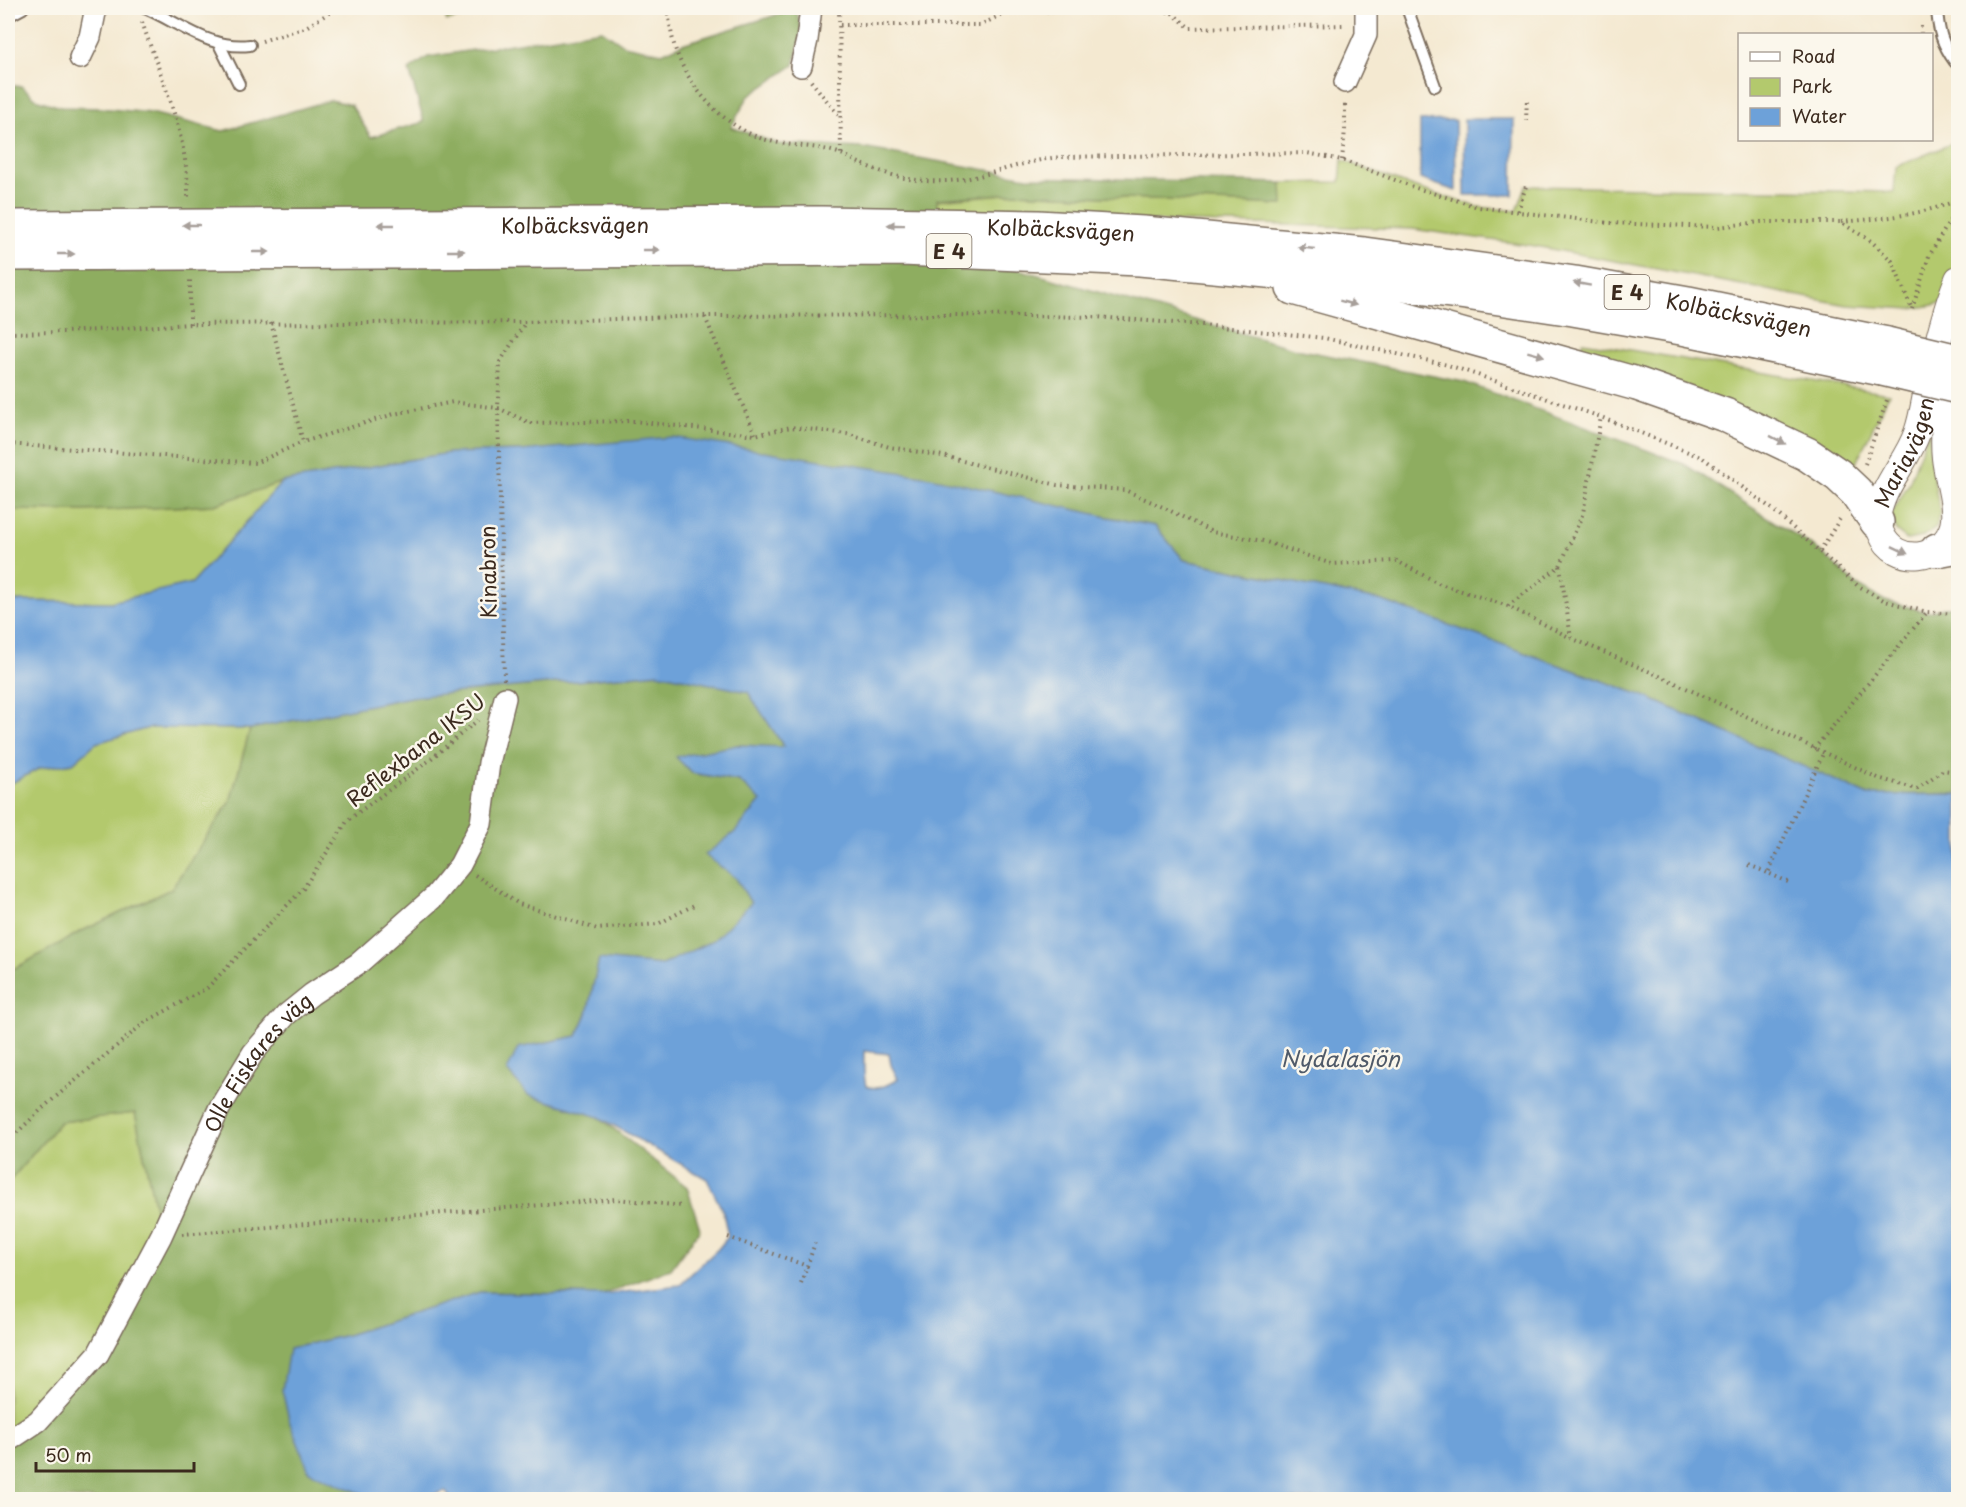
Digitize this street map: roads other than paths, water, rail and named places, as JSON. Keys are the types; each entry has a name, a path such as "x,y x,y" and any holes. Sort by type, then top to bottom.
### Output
{"highway":[{"name":"Kolbäcksvägen","path":"8,227 822,223 1038,227 1143,233 1364,254 1575,283 1688,303 1884,357 1959,387"},
{"name":"Kolbäcksvägen","path":"8,254 902,249 1107,257 1362,280 1573,309 1687,329 1884,357 1959,361"},
{"path":"1232,267 1302,291 1637,384 1725,415 1807,454 1838,475 1856,492 1877,522"}],"street":[{"path":"80,58 90,37 96,8"},
{"path":"801,66 811,8"},
{"path":"1345,82 1366,35 1366,8"},
{"name":"Mariavägen","path":"1959,279 1949,302 1916,434 1886,492 1877,522 1884,539 1897,551 1910,555 1922,555 1948,548 1944,543 1954,523 1943,434 1947,399 1959,349"},
{"name":"Olle Fiskares väg","path":"8,1441 38,1421 98,1354 160,1236 219,1109 253,1053 286,1015 312,994 360,963 434,897 460,865 481,824 489,763 505,698"}],"lane":[{"path":"8,16 23,8"},
{"path":"1407,8 1435,86"},
{"path":"1937,8 1943,46 1954,62 1959,63"},
{"path":"142,10 203,39 236,47 250,45"},
{"path":"219,44 239,84"}],"water":[{"path":"1464,119 1514,119 1513,195 1465,195"},
{"path":"1455,120 1456,191 1420,179 1420,121"},
{"name":"Nydalasjön","path":"672,437 930,477 1155,526 1184,560 1383,601 1644,696 1868,795 1958,794 1958,1499 451,1500 446,1491 409,1500 396,1500 358,1492 309,1471 290,1423 282,1390 289,1349 347,1335 480,1292 602,1295 679,1285 728,1237 723,1212 707,1179 599,1117 528,1095 507,1071 518,1048 577,1036 587,1014 599,959 662,965 714,940 751,903 736,878 705,855 735,832 761,801 739,781 692,773 676,757 737,745 784,747 748,692 658,673 411,697 250,729 149,728 96,743 73,763 40,768 8,785 8,601 111,602 192,583 282,482 449,453 521,451","holes":["864,1051 889,1054 891,1065 898,1079 878,1088 866,1086"]}]}
